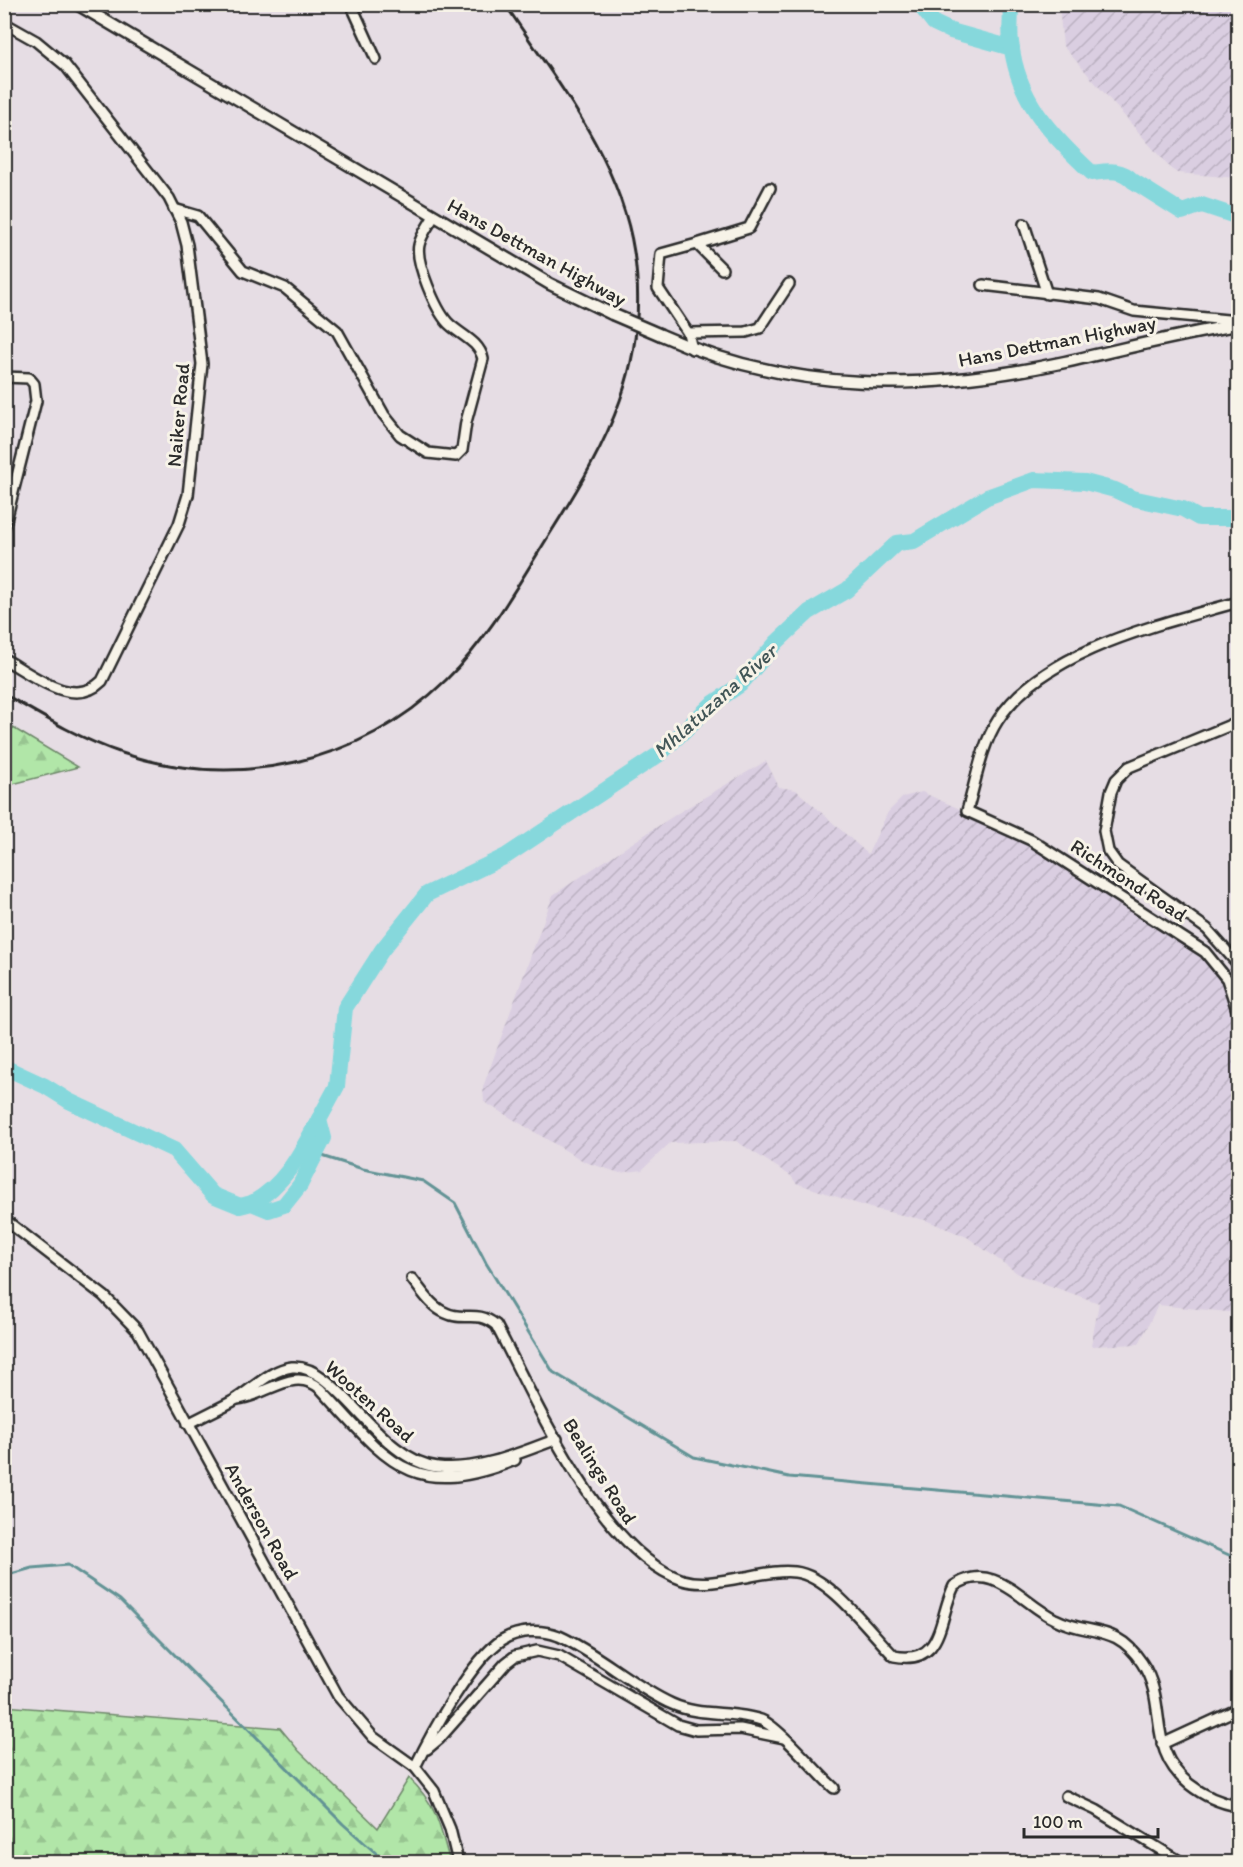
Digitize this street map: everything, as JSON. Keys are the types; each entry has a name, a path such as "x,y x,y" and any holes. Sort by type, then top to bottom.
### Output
{"street":[{"name":"Hans Dettman Highway","path":"77,4 550,284 692,349 731,362 815,380 920,383 1028,369 1239,325"},
{"path":"351,4 376,59"},
{"name":"Naiker Road","path":"4,23 36,41 64,65 160,186 182,222 202,364 198,418 185,511 102,681 96,688 87,692 70,693 4,659"},
{"path":"692,349 688,333 658,288 661,254 749,228 771,188"},
{"path":"174,209 198,216 243,271 285,288 337,331 384,416 400,435 429,453 456,456 462,450 466,422 483,358 476,344 447,322 421,267 419,242 434,216"},
{"path":"1024,224 1047,294"},
{"path":"697,244 722,269"},
{"path":"688,333 746,332 760,328 789,284"},
{"path":"984,285 1099,300 1134,311 1239,321"},
{"path":"4,377 22,375 29,378 34,384 36,401 4,528"},
{"name":"Richmond Road","path":"1238,603 1111,639 1066,663 1019,694 996,722 989,736 967,811 1031,840 1205,952 1227,979 1239,1013"},
{"path":"1239,722 1122,772 1110,792 1104,831 1108,850 1118,865 1207,929 1239,963"},
{"name":"Anderson Road","path":"4,1219 127,1318 148,1347 338,1696 373,1737 415,1767 441,1803 458,1863"},
{"name":"Bealings Road","path":"412,1279 430,1301 448,1315 484,1316 496,1325 558,1441 613,1530 648,1562 683,1580 698,1583 776,1572 805,1575 827,1588 894,1656 912,1658 928,1651 938,1636 954,1587 970,1578 993,1580 1056,1620 1104,1631 1126,1645 1143,1664 1155,1697 1162,1744 1170,1765 1191,1786 1214,1799 1239,1806"},
{"name":"Wooten Road","path":"189,1424 235,1400 260,1394 288,1380 307,1380 321,1389 394,1464 417,1475 437,1478 460,1477 489,1469 558,1441"},
{"path":"415,1767 455,1698 491,1650 512,1635 530,1631 557,1636 674,1705 761,1720 784,1738 834,1788"},
{"path":"422,1752 439,1739 506,1663 515,1656 537,1651 549,1652 572,1662 678,1725 696,1730 740,1729 784,1738"},
{"path":"1162,1744 1239,1708"},
{"path":"1066,1796 1096,1810 1181,1863"}],"shaded area":[{"path":"1059,5 1238,5 1238,178 1177,173 1170,168 1063,46"},
{"path":"766,761 779,787 796,790 868,854 888,812 903,797 922,792 1015,834 1216,964 1231,995 1238,1032 1238,1313 1158,1305 1139,1344 1091,1346 1099,1303 1020,1275 967,1237 925,1220 870,1208 796,1183 791,1176 736,1141 670,1143 642,1170 620,1173 585,1162 484,1102 483,1087 553,895 678,813"}],"green space":[{"path":"5,723 78,767 5,786"},
{"path":"4,1706 280,1728 299,1751 378,1828 409,1778 432,1807 450,1862 5,1862"}],"waterway":[{"path":"919,4 934,23 951,31 1012,48"},
{"name":"Mhlatuzana River","path":"1010,4 1010,37 1020,82 1028,99 1050,130 1092,173 1114,171 1124,174 1182,212 1202,205 1238,217"},
{"name":"Mhlatuzana River","path":"4,1067 45,1086 69,1101 174,1150 213,1195 240,1206 252,1203 269,1210 284,1205 300,1185 324,1138 319,1119 337,1086 345,1008 382,950 427,894 506,856 661,753 712,704 740,685 777,642 809,612 847,590 897,543 914,541 987,497 1034,480 1085,482 1115,490 1132,498 1183,509 1199,518 1238,518"},
{"name":"Mhlatuzana River","path":"252,1203 274,1186 292,1166 319,1119"},
{"path":"316,1154 363,1169 423,1181 455,1203 486,1263 553,1372 694,1457 789,1477 1119,1506 1238,1559"},
{"path":"4,1576 32,1568 68,1565 120,1600 343,1824 386,1862"}],"railway":[{"path":"4,694 76,734 122,753 165,764 209,769 252,769 294,762 336,750 375,732 412,709 446,680 462,664 490,628 572,499 607,433 630,366 636,330 638,292 634,252 627,218 615,185 600,153 565,92 505,4"}]}
